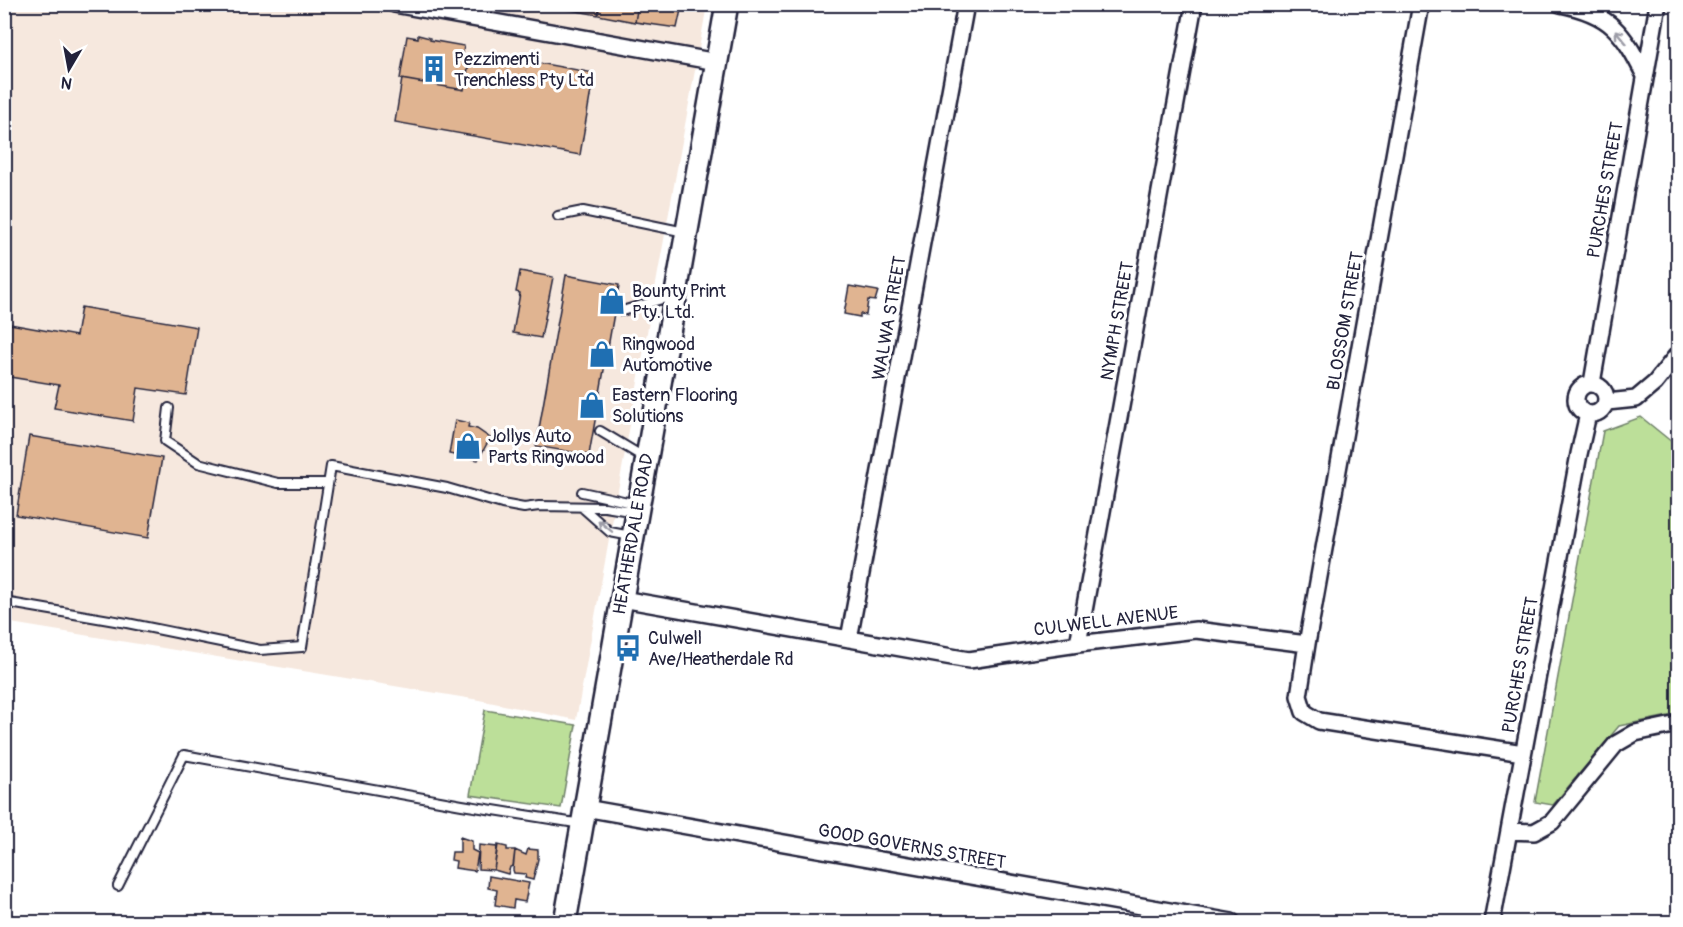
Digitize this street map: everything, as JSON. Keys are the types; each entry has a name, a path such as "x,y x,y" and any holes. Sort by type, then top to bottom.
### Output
{"main road":[{"name":"HEATHERDALE ROAD","path":"565,922 727,4"}],"street":[{"path":"394,4 717,62"},
{"name":"WALWA STREET","path":"849,639 966,4"},
{"name":"NYMPH STREET","path":"1078,644 1194,4"},
{"name":"BLOSSOM STREET","path":"1307,644 1421,4"},
{"path":"1560,4 1591,7 1621,34 1645,76"},
{"name":"PURCHES STREET","path":"1492,922 1578,454 1588,414 1579,409 1576,394 1583,386 1592,383 1658,4"},
{"path":"1607,402 1636,399 1655,383 1678,354"},
{"path":"1588,414 1602,411 1607,402 1602,388 1592,383"},
{"name":"CULWELL AVENUE","path":"622,599 969,660 1196,630 1307,644"},
{"path":"1307,644 1299,696 1304,712 1319,721 1523,753"},
{"path":"1509,831 1534,831 1552,822 1616,744 1635,734 1678,724"},
{"name":"GOOD GOVERNS STREET","path":"584,816 1232,922"}],"lane":[{"path":"558,216 584,211 686,233"},
{"path":"622,311 675,296"},
{"path":"169,408 165,441 198,463 278,483 328,483"},
{"path":"600,431 646,459"},
{"path":"4,602 127,622 260,650 302,647 331,466 447,488 502,504 525,508 538,506 637,508"},
{"path":"582,492 637,508"},
{"path":"582,507 610,532 632,536"},
{"path":"118,886 184,755 462,805 584,816"}],"shaded area":[{"path":"4,5 707,5 576,720 479,700 5,622"}],"green space":[{"path":"1641,417 1678,447 1678,714 1619,726 1553,805 1535,802 1603,431"},
{"path":"485,710 576,725 561,808 470,795"}],"building":[{"path":"552,4 577,4 576,11 551,7"},
{"path":"577,4 600,4 598,15 576,11"},
{"path":"600,4 638,4 635,22 598,15"},
{"path":"638,4 679,4 681,10 677,28 635,22"},
{"name":"Pezzimenti Trenchless Pty Ltd","path":"418,35 430,38 430,40 464,46 462,58 469,59 464,90 400,79 407,36 418,38"},
{"path":"496,55 594,73 580,155 395,122 402,79 464,90 470,58 494,61"},
{"path":"520,271 553,277 541,338 513,333 520,293 516,292"},
{"path":"566,275 619,285 589,455 536,446"},
{"path":"849,286 878,291 875,301 868,300 866,315 860,314 860,317 844,314"},
{"path":"81,307 197,327 186,395 138,388 133,421 54,408 59,385 4,376 4,323 76,336"},
{"name":"Jollys Auto Parts Ringwood","path":"455,420 469,423 468,427 477,429 490,438 478,460 449,454"},
{"path":"29,436 162,458 148,538 16,515"},
{"path":"460,837 472,841 472,850 478,853 475,871 455,868 456,861 451,860 452,852 460,852"},
{"path":"479,845 497,847 494,870 478,869"},
{"path":"498,845 507,847 507,850 515,850 513,866 510,867 508,874 494,870"},
{"path":"528,849 538,850 533,880 525,878 526,874 514,873 513,870 515,850 526,855"},
{"path":"489,876 529,883 525,902 514,900 513,908 495,905 497,890 488,888"}],"place":[{"name":"Pezzimenti Trenchless Pty Ltd","path":"434,69"},
{"name":"Bounty Print Pty. Ltd.","path":"612,301"},
{"name":"Ringwood Automotive","path":"602,354"},
{"name":"Eastern Flooring Solutions","path":"592,405"},
{"name":"Jollys Auto Parts Ringwood","path":"468,446"},
{"name":"Culwell Ave/Heatherdale Rd","path":"628,648"}]}
